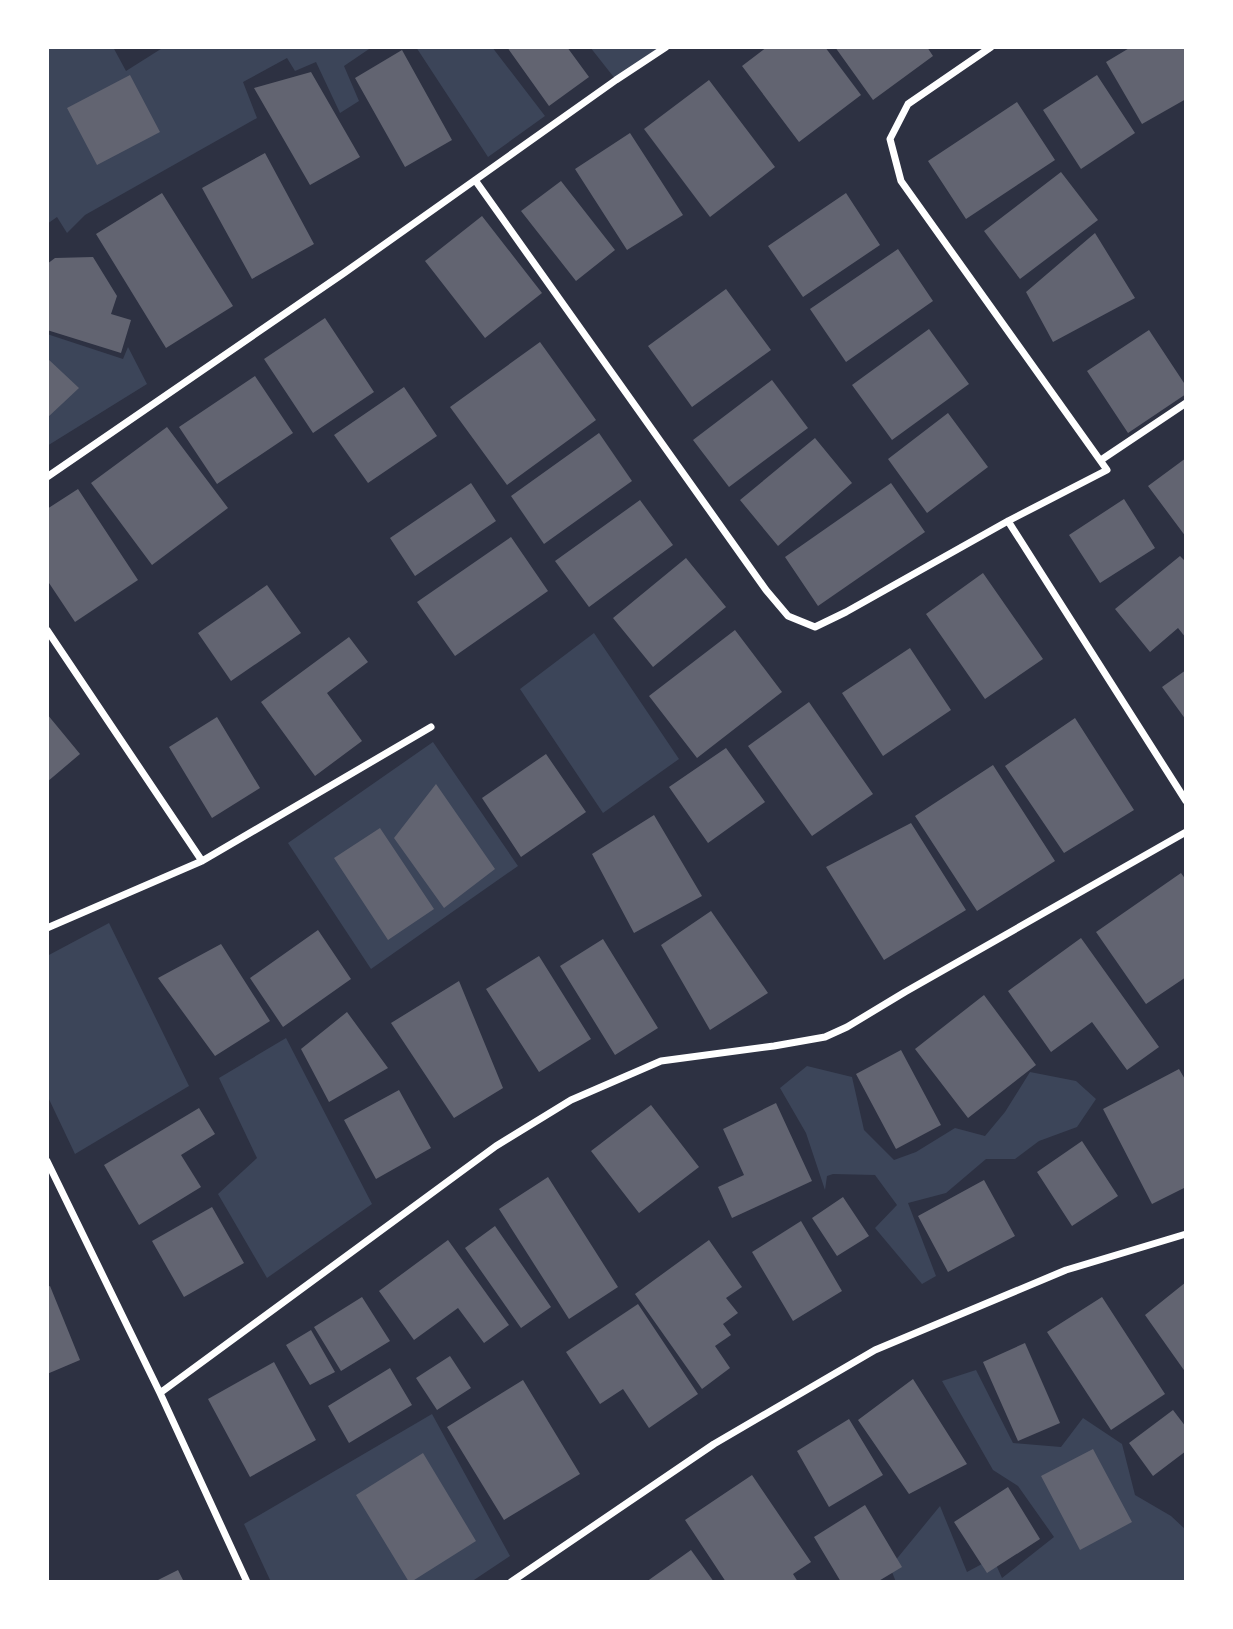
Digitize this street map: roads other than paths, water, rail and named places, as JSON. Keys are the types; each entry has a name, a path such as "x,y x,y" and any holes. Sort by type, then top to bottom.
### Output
{"street":[{"path":"47,477 666,47"},
{"path":"475,180 766,590 788,616 815,627 1107,470 901,181 890,139 908,104 991,47"},
{"path":"1101,460 1186,403"},
{"path":"1008,521 1186,801"},
{"path":"47,630 202,861"},
{"path":"47,928 202,861 431,727"},
{"path":"160,1394 496,1146 571,1100 661,1060 825,1037 847,1027 1186,832"},
{"path":"47,1161 247,1582"},
{"path":"512,1582 714,1444 875,1350 1066,1270 1186,1234"}]}
